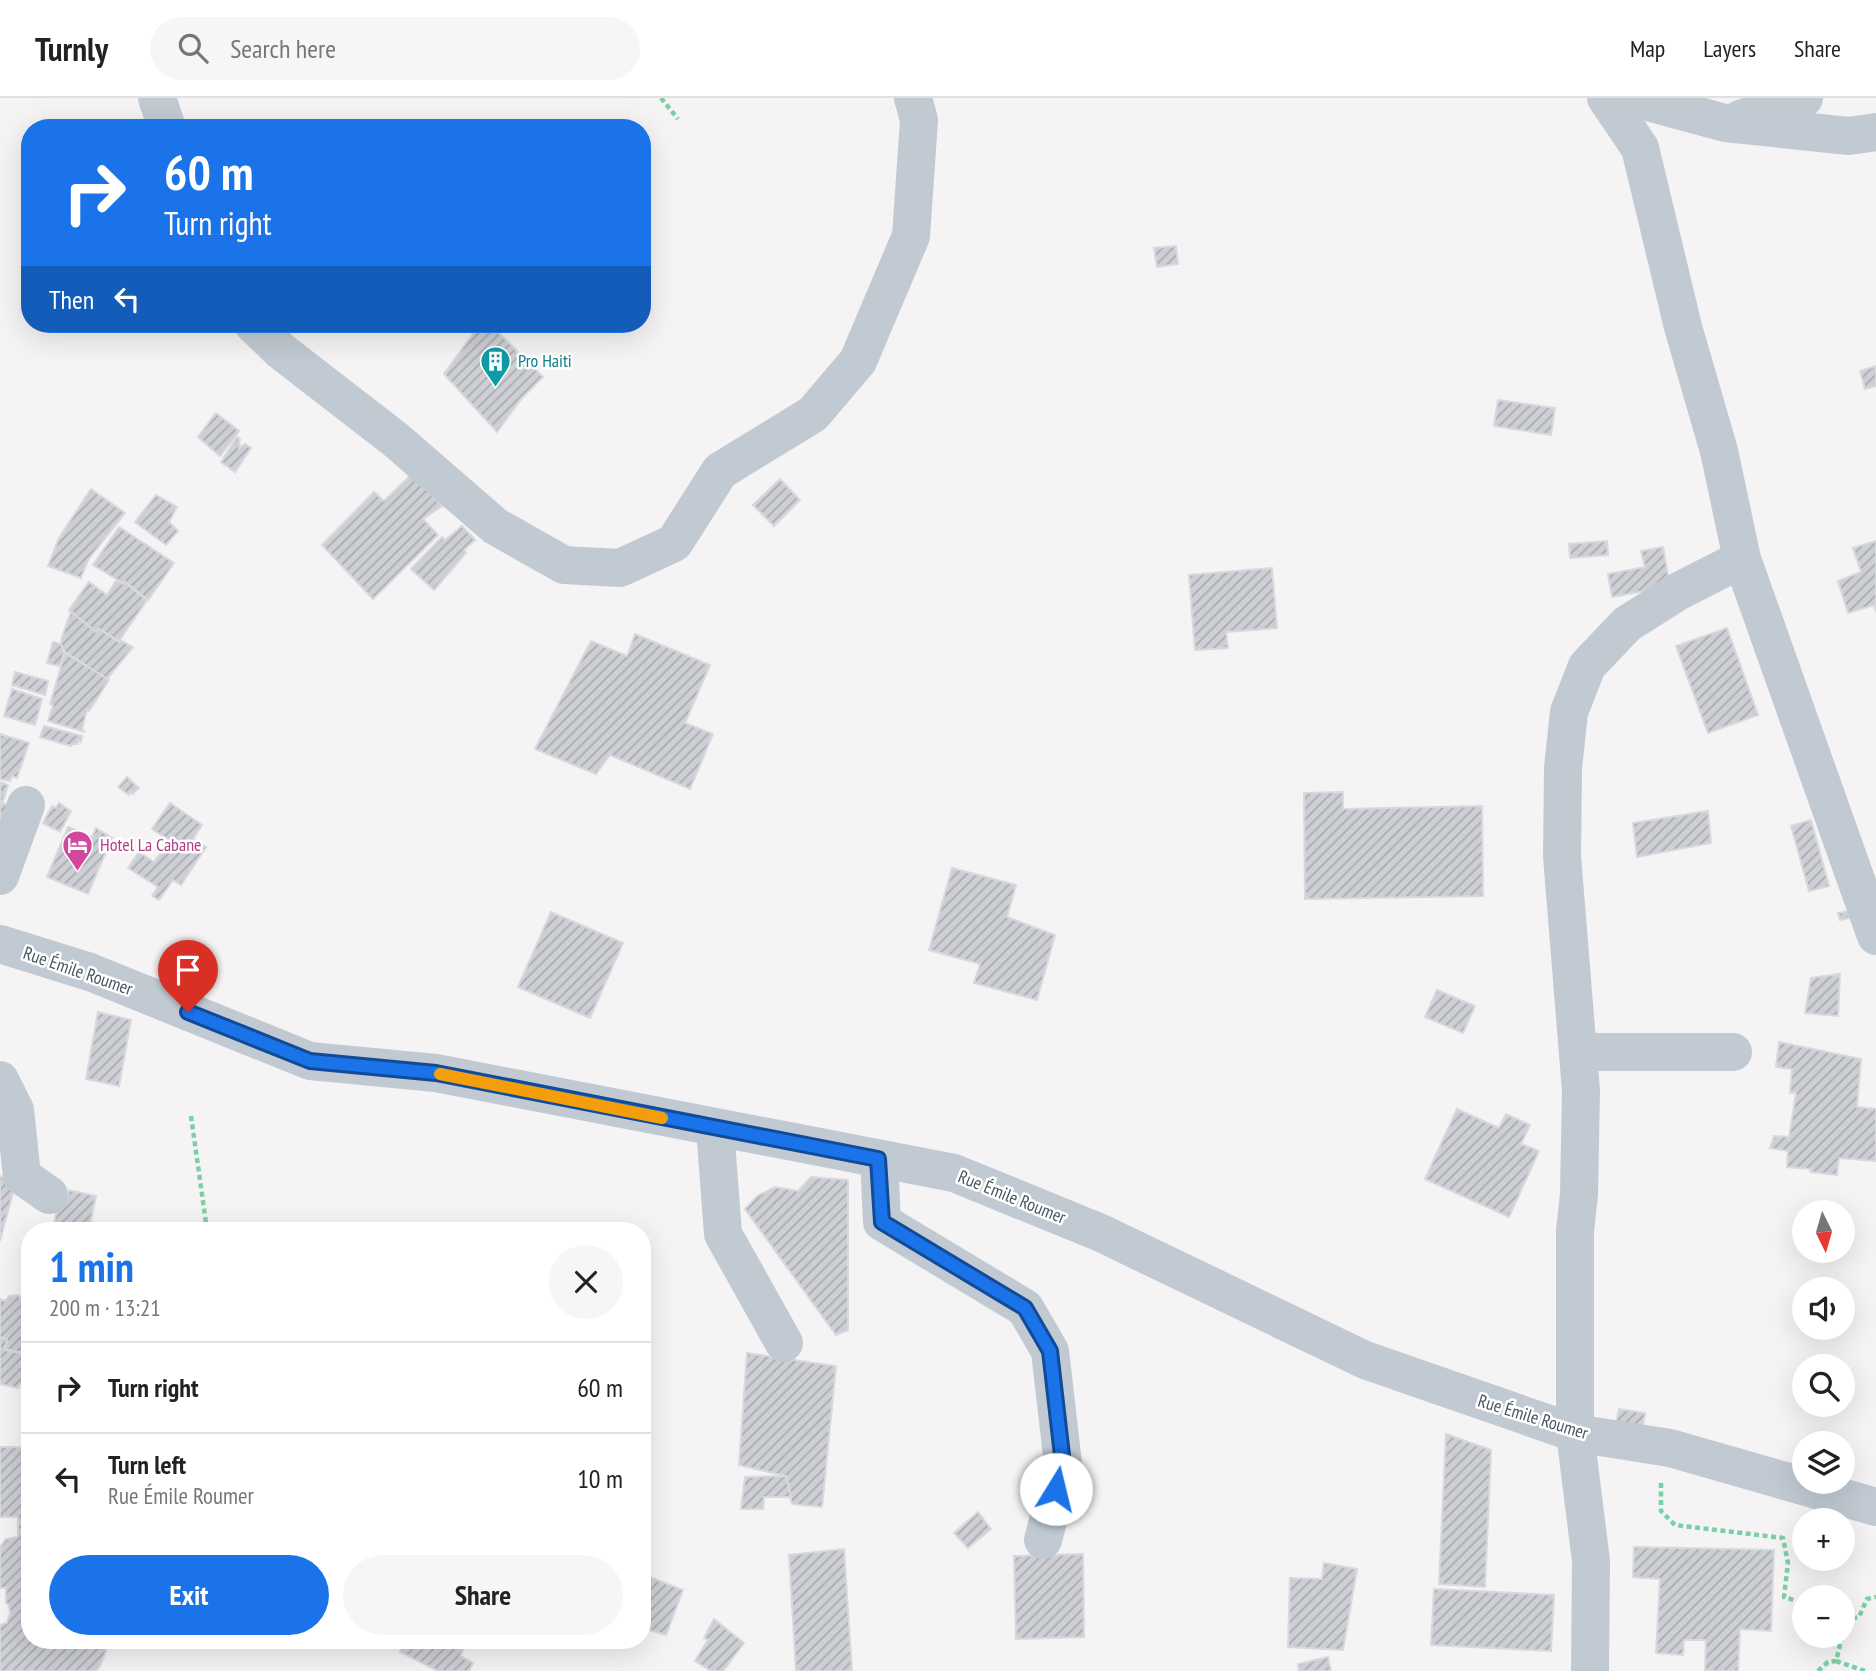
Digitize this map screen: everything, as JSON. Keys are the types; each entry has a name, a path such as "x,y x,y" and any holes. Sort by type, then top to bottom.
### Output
{"street":[{"path":"157,98 164,119"},
{"path":"262,333 281,351 396,440 495,526 564,565 620,568 674,543 720,471 813,414 858,361 911,236 919,120 914,98"},
{"path":"1606,98 1640,148 1683,327 1719,451 1742,559 1876,936"},
{"path":"1633,98 1725,123 1849,135 1876,132"},
{"path":"1725,123 1804,98"},
{"path":"1590,1671 1591,1561 1575,1433 1575,1231 1579,1194 1581,1091 1562,856 1563,768 1569,712 1587,666 1627,624 1679,592 1742,559"},
{"path":"0,876 26,806"},
{"name":"Rue Émile Roumer","path":"0,944 90,972 310,1061 436,1073 954,1173 1101,1233 1365,1360 1575,1433 1670,1448 1876,1507"},
{"path":"1578,1052 1733,1052"},
{"path":"0,1080 15,1110 22,1176 48,1195"},
{"path":"715,1128 723,1234 784,1343"},
{"path":"878,1159 882,1222 1025,1308 1050,1351 1063,1464 1043,1540"}],"path":[{"path":"661,98 678,119"},
{"path":"191,1116 206,1222"},
{"path":"1670,1448 1661,1474 1661,1511 1675,1525 1783,1538 1788,1563 1784,1597 1792,1599"},
{"path":"1855,1618 1859,1617 1867,1599 1876,1597"},
{"path":"1836,1661 1839,1648"},
{"path":"1818,1671 1828,1662 1836,1661 1865,1671"}],"building":[{"path":"1176,246 1178,264 1157,267 1154,248"},
{"name":"Pro Haiti","path":"474,333 499,333 543,377 522,398 497,432 444,374"},
{"path":"1876,366 1876,386 1865,389 1860,371"},
{"path":"1498,400 1555,408 1551,435 1494,426"},
{"path":"216,413 239,431 220,456 198,437"},
{"path":"237,437 240,439 239,448 245,444 251,448 235,472 221,462"},
{"path":"412,474 442,506 423,519 438,535 373,599 322,545 374,492 384,501"},
{"path":"780,479 800,500 774,526 753,505"},
{"path":"91,489 125,513 88,560 81,578 48,566 59,538"},
{"path":"156,495 177,507 169,522 178,531 166,545 135,522"},
{"path":"462,526 475,540 464,550 466,553 434,590 411,569 442,537 445,540"},
{"path":"119,527 174,563 148,600 124,581 123,583 93,565"},
{"path":"1607,541 1608,555 1570,558 1569,544"},
{"path":"1876,541 1876,612 1874,605 1848,613 1838,581 1861,572 1853,548"},
{"path":"1663,547 1670,586 1612,597 1608,574 1645,567 1641,551"},
{"path":"1272,568 1277,628 1226,632 1228,648 1195,650 1189,575"},
{"path":"116,581 123,584 124,582 147,600 119,641 99,629 96,632 69,610 89,582 107,595"},
{"path":"71,612 96,632 99,629 119,642 120,640 133,647 107,679 64,651 61,645 62,637"},
{"path":"1727,628 1758,715 1708,733 1676,646"},
{"path":"635,634 710,665 685,723 713,734 690,789 610,755 596,774 535,749 591,641 627,656"},
{"path":"53,642 61,644 64,653 60,666 47,663"},
{"path":"65,653 109,680 89,711 87,710 82,729 85,732 48,721 53,705 50,704"},
{"path":"15,672 48,681 45,695 12,685"},
{"path":"12,689 42,699 35,725 4,716"},
{"path":"44,726 82,736 81,742 78,740 78,744 71,746 40,737"},
{"path":"0,734 29,743 17,778 12,776 10,781 0,779"},
{"path":"127,777 139,788 134,795 130,792 129,795 118,787"},
{"path":"0,782 8,785 3,801 0,800"},
{"path":"1343,792 1343,809 1482,806 1483,896 1305,899 1304,793"},
{"path":"0,802 9,806 0,823"},
{"path":"59,803 71,811 60,832 43,823 52,806 56,808"},
{"path":"170,803 202,825 193,839 206,847 181,885 173,880 159,900 152,896 158,887 128,868 139,852 154,862 169,840 152,829"},
{"path":"1708,811 1711,843 1637,857 1633,823"},
{"path":"1811,820 1829,886 1809,891 1791,826"},
{"path":"68,827 92,837 96,828 112,838 88,894 47,877"},
{"path":"952,868 1016,885 1007,917 1055,935 1037,1000 974,983 980,964 929,950"},
{"path":"1848,911 1849,918 1840,920 1838,913"},
{"path":"551,912 623,943 590,1018 518,987"},
{"path":"1840,974 1838,1016 1805,1013 1811,978"},
{"path":"1437,990 1475,1006 1463,1033 1425,1017"},
{"path":"98,1012 131,1020 119,1086 86,1079"},
{"path":"1779,1042 1861,1059 1857,1107 1876,1109 1876,1161 1839,1158 1837,1175 1810,1172 1811,1169 1787,1167 1788,1151 1770,1148 1774,1136 1789,1137 1796,1093 1790,1093 1792,1069 1776,1067"},
{"path":"1457,1109 1499,1128 1506,1114 1530,1125 1521,1144 1539,1151 1509,1217 1425,1179"},
{"path":"0,1176 8,1179 14,1189 0,1241"},
{"path":"811,1177 848,1180 848,1330 836,1335 745,1209 757,1196 775,1187 798,1191"},
{"path":"69,1190 96,1196 91,1222 54,1222 57,1207 68,1196"},
{"path":"18,1295 21,1298 21,1352 5,1349 7,1339 0,1337 0,1299 5,1301 9,1296"},
{"path":"0,1338 7,1339 5,1350 21,1353 21,1384 18,1388 0,1384"},
{"path":"747,1353 836,1366 822,1507 792,1504 786,1476 739,1465"},
{"path":"1619,1409 1645,1413 1642,1432 1615,1428"},
{"path":"1446,1434 1491,1450 1485,1587 1439,1584"},
{"path":"0,1447 21,1447 21,1649 106,1649 96,1671 0,1671 0,1625 7,1623 10,1613 6,1603 6,1588 0,1588 0,1547 6,1539 18,1537 18,1517 0,1517"},
{"path":"786,1476 791,1497 764,1497 763,1509 741,1509 745,1477"},
{"path":"978,1512 991,1529 968,1548 954,1533"},
{"path":"1634,1547 1774,1550 1771,1631 1740,1629 1738,1671 1705,1671 1706,1640 1684,1640 1683,1655 1656,1653 1660,1579 1633,1577"},
{"path":"844,1549 852,1671 796,1671 789,1555"},
{"path":"1083,1554 1084,1637 1016,1639 1014,1556"},
{"path":"1324,1563 1357,1569 1343,1650 1288,1647 1290,1578 1322,1579"},
{"path":"651,1578 683,1590 666,1635 651,1631"},
{"path":"1434,1589 1554,1595 1551,1651 1431,1645"},
{"path":"714,1619 744,1643 723,1671 711,1671 695,1661 708,1640 704,1638"},
{"path":"401,1649 464,1649 460,1656 473,1663 469,1671 438,1671 400,1652"},
{"path":"1328,1657 1331,1671 1299,1671 1298,1664"}],"slow traffic":[{"path":"440,1074 662,1118"}],"place":[{"name":"Pro Haiti","path":"495,388"},
{"name":"Hotel La Cabane","path":"77,872"}],"route":[{"path":"188,1012 310,1061 436,1073 878,1159 882,1222 1025,1308 1050,1351 1063,1464 1056,1489"}]}
